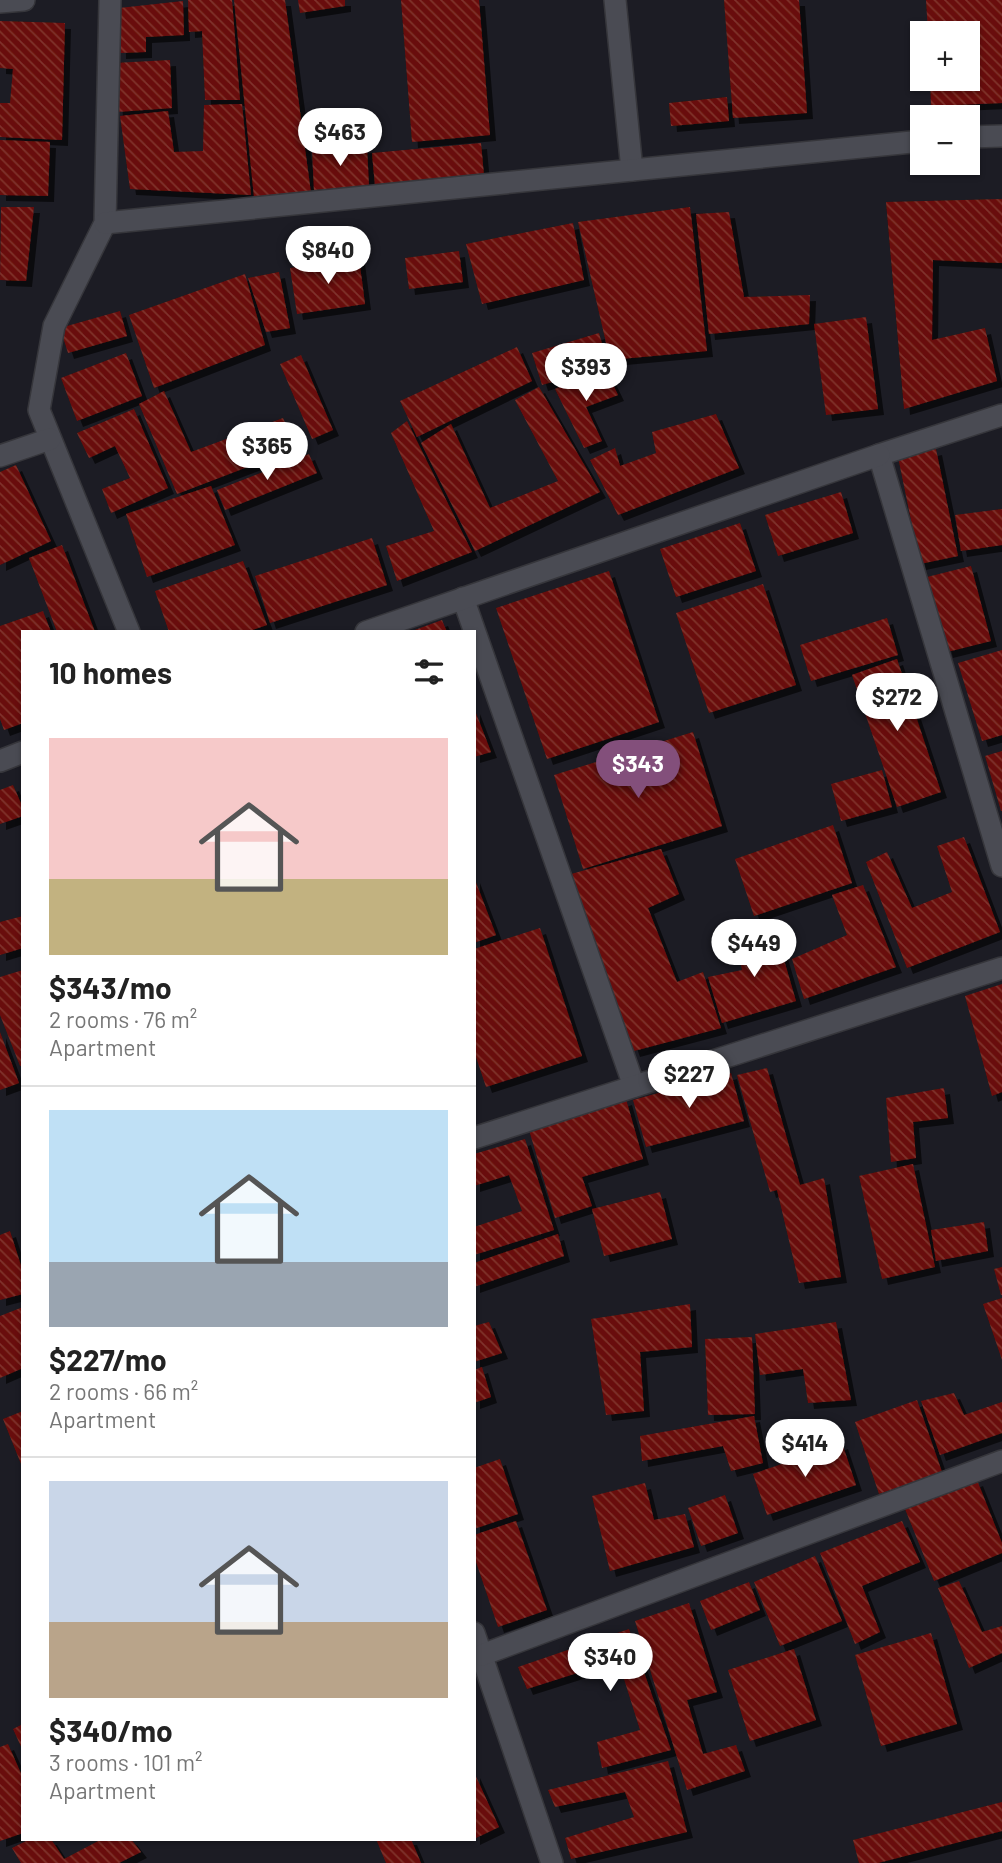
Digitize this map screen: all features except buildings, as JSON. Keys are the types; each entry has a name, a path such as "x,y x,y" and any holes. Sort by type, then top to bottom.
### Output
{"street":[{"path":"0,2 24,0"},
{"path":"110,0 105,223 54,326 38,410 128,630"},
{"path":"615,0 632,170"},
{"path":"980,137 1002,136"},
{"path":"105,223 910,142"},
{"path":"372,630 1002,415"},
{"path":"0,456 51,439"},
{"path":"879,455 1002,866"},
{"path":"463,598 474,630"},
{"path":"476,635 634,1086"},
{"path":"0,761 21,753"},
{"path":"476,1137 1002,968"},
{"path":"482,1656 1002,1461"},
{"path":"476,1639 552,1863"}]}
